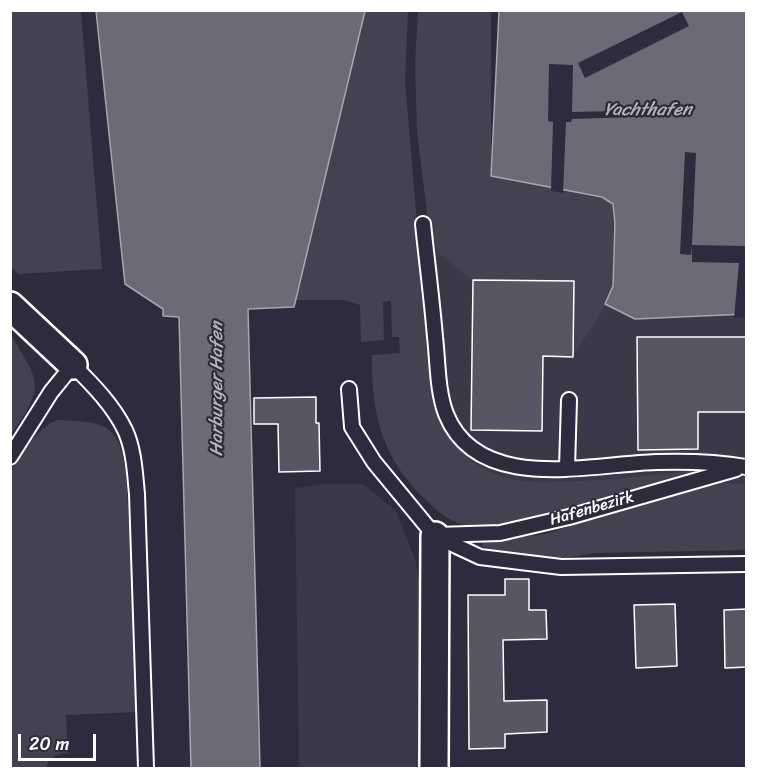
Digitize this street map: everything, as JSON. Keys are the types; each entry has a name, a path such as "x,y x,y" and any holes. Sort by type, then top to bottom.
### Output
{"street":[{"path":"10,306 73,364"},
{"path":"434,768 435,536"}],"lane":[{"path":"423,224 440,387 446,414 462,440 486,456 511,465 540,470 656,462 719,463 747,468"},
{"path":"10,457 51,392 73,364 104,397 125,431 135,468 146,768"},
{"path":"349,389 352,427 374,462 435,536 480,557 561,567 747,564"},
{"path":"567,468 569,400"},
{"name":"Hafenbezirk","path":"435,536 500,533 569,517 730,469 747,468"}],"shaded area":[{"path":"10,11 81,11 102,269 18,274 11,266"},
{"path":"365,11 408,11 405,81 431,388 442,423 451,438 473,462 488,471 524,481 606,479 702,469 535,519 508,525 489,526 461,524 447,518 427,501 399,469 382,434 377,416 372,376 372,355 400,353 399,337 392,337 391,301 383,302 384,340 361,342 360,305 345,300 296,300"},
{"path":"418,11 491,11 491,176 602,197 613,204 615,259 612,288 600,315 573,357 574,282 473,280 436,251 427,213 417,132 415,64"},
{"path":"419,252 614,252 605,304 635,319 746,314 746,484 714,482 702,469 649,476 547,483 523,481 502,477 470,459 454,445 442,425 431,388"},
{"path":"10,333 28,363 35,384 30,405 11,435"},
{"path":"57,420 86,422 106,428 113,434 123,454 126,470 138,712 66,715 68,753 54,756 46,768 11,768 11,471 36,435"},
{"path":"714,482 746,484 746,550 595,553 558,559 488,549 482,546 483,542 545,534"},
{"path":"325,484 363,484 396,511 415,559 424,610 423,768 299,768 295,488"}],"water":[{"name":"Harburger Hafen","path":"96,11 365,11 294,307 248,309 260,768 191,768 179,317 163,316 163,309 125,284"},
{"name":"Yachthafen","path":"499,11 746,11 746,314 635,319 605,304 613,286 615,223 613,204 602,197 491,176"}],"pier":[{"path":"682,12 689,26 585,78 578,63"},
{"path":"549,64 573,65 572,112 660,110 661,116 572,119 571,122 566,122 563,193 551,191 553,122 548,121"},
{"path":"685,152 696,153 692,245 746,246 746,317 734,318 739,263 692,262 692,246 691,255 680,254"}],"building":[{"path":"473,280 574,281 573,357 543,356 542,431 471,430"},
{"path":"637,337 747,337 747,412 698,412 698,449 638,450"},
{"path":"316,397 320,471 279,472 278,424 254,424 254,398"},
{"path":"505,579 529,579 529,610 546,610 547,639 503,640 504,701 547,700 547,732 505,734 505,748 469,749 468,595 505,595"},
{"path":"675,604 677,666 636,668 634,605"},
{"path":"747,609 747,667 725,668 724,610"}]}
